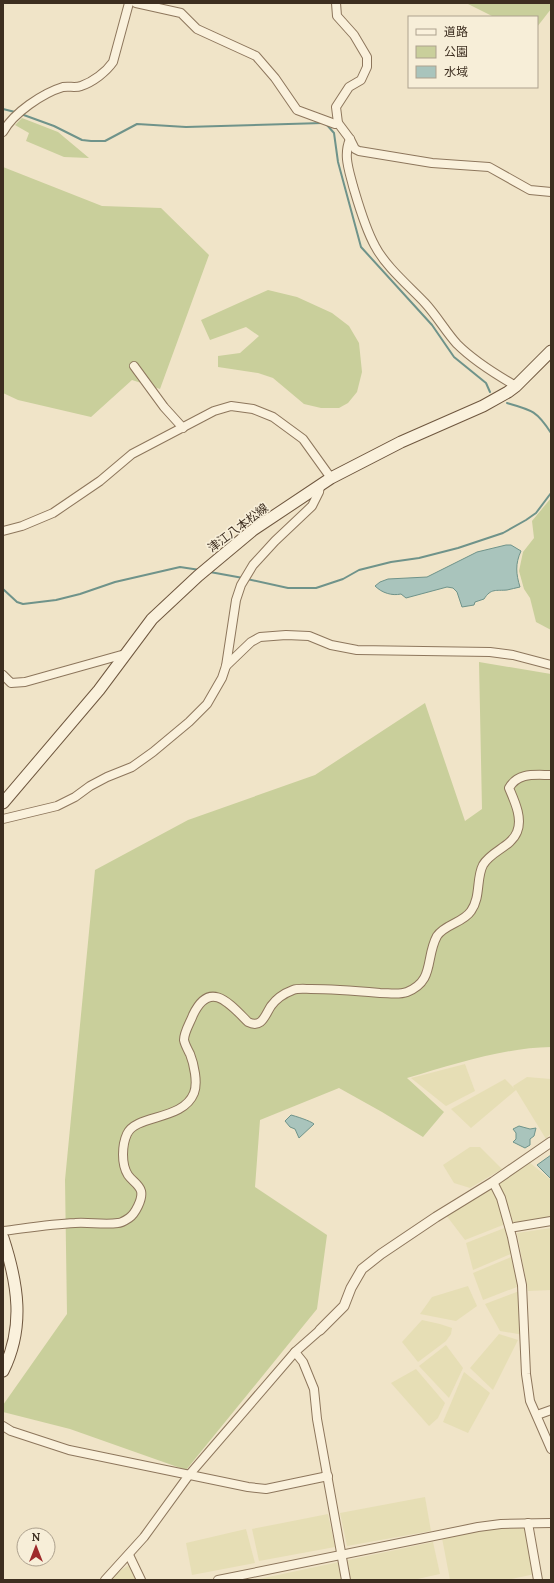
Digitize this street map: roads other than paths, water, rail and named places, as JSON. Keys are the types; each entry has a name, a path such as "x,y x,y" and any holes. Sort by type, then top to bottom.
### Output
{"main road":[{"name":"津江八本松線","path":"3,803 98,690 152,619 198,576 253,530 331,478 402,442 483,406 516,386 551,351"},
{"path":"3,1238 13,1272 17,1313 17,1327 13,1348 3,1371"}],"street":[{"path":"3,132 21,109 64,87 81,86 94,79 108,68 113,62 129,3"},
{"path":"136,3 181,13 197,29 256,56 275,78 297,110 336,124 338,123"},
{"path":"336,3 337,16 354,35 365,53 367,67 361,80 349,87 336,107 338,123 350,139 355,149 432,163 489,167 530,190 551,192"},
{"path":"350,139 346,147 350,175 375,247 389,265 436,314 456,343 489,370 516,386"},
{"path":"134,366 172,417 183,428"},
{"path":"3,531 22,526 53,513 100,481 132,454 224,407 243,407 253,409 273,417 303,439 331,478"},
{"path":"3,819 57,806 75,797 90,786 107,777 132,767 153,752 189,722 207,704 222,678 226,666 236,600 241,585 253,565 312,506 319,492 320,486"},
{"path":"226,666 251,642 260,637 286,635 309,636 331,646 357,650 490,652 513,655 551,665"},
{"path":"3,675 11,683 25,682 125,654"},
{"path":"3,1231 76,1223 119,1223 129,1218 137,1208 141,1192 138,1185 128,1175 124,1168 123,1151 127,1134 131,1128 136,1125 181,1108 191,1100 195,1091 194,1067 184,1043 184,1036 197,1007 204,1000 211,997 220,997 228,1002 251,1024 259,1023 264,1019 272,1005 280,997 295,989 350,990 398,994 416,988 424,981 431,948 438,935 471,912 477,898 482,867 486,861 508,844 517,832 519,826 517,809 509,788 513,781 522,775 551,775"},
{"path":"105,1580 144,1537 189,1475 295,1352 344,1306 351,1288 362,1270 380,1254 493,1182 551,1142"},
{"path":"493,1182 501,1198 512,1237 522,1284 526,1374 530,1401 551,1448"},
{"path":"514,1227 551,1221"},
{"path":"295,1352 303,1362 314,1389 317,1419 346,1580"},
{"path":"537,1415 551,1410"},
{"path":"3,1426 11,1431 69,1450 189,1475 266,1489 328,1476"},
{"path":"528,1523 538,1580"},
{"path":"218,1580 478,1527 528,1523 551,1523"},
{"path":"129,1555 141,1580"}],"water":[{"path":"511,545 521,551 517,569 520,587 491,592 484,599 475,602 474,605 462,607 457,592 453,588 447,587 406,598 401,594 394,595 384,592 375,586 388,579 427,577 477,552"},
{"path":"291,1115 314,1124 299,1138 295,1129 290,1127 285,1121"},
{"path":"519,1126 530,1129 536,1128 534,1136 530,1139 530,1145 525,1148 513,1142 516,1139 516,1133 513,1129"},
{"path":"551,1155 551,1179 537,1165"}],"waterway":[{"path":"3,109 15,112"},
{"path":"21,114 54,126 82,140 91,141 105,141 137,124 186,127 323,123"},
{"path":"327,125 334,133 338,162 361,247 432,325 454,357 486,383 490,392"},
{"path":"507,403 533,412 542,420 551,433"},
{"path":"247,579 288,588 316,588 343,579 359,570 391,562 419,558 458,548 503,533 526,520 536,513 551,493"},
{"path":"3,589 17,602 23,604 56,600 80,594 115,582 180,567 200,570"},
{"path":"210,572 243,578"}]}
